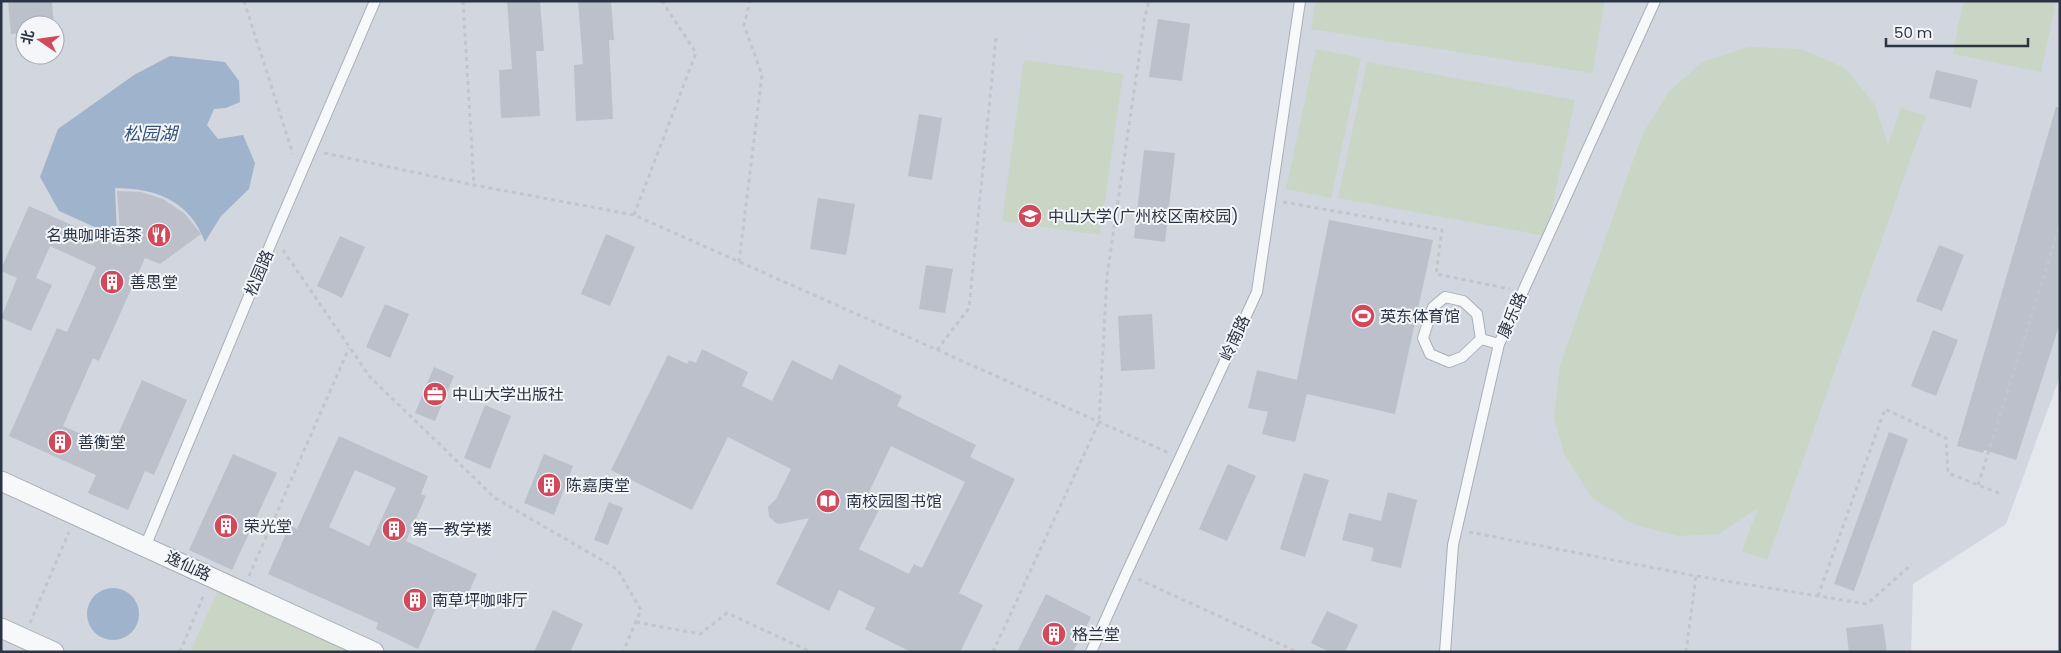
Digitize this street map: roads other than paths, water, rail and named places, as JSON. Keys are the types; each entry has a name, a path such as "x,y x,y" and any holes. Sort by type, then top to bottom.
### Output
{"street":[{"name":"逸仙路","path":"1,481 374,652"},
{"path":"1,628 54,652"}],"lane":[{"name":"松园路","path":"145,547 374,1"},
{"name":"岭南路","path":"1091,652 1256,292 1300,1"},
{"name":"康乐路","path":"1445,652 1453,545 1499,344 1656,1"},
{"path":"1445,297 1463,301 1477,314 1481,339 1462,357 1449,362 1430,354 1423,338 1433,306 1445,297"},
{"path":"1481,339 1499,344"}],"water":[{"name":"松园湖","path":"170,56 225,62 239,81 240,102 226,108 214,109 207,125 218,139 243,135 255,163 249,189 221,216 205,242 199,228 181,207 158,194 144,191 115,188 117,237 59,211 40,177 58,129 134,75"},
{"path":"108,588 118,588 132,595 139,609 139,619 132,633 118,640 108,640 98,636 91,629 87,619 87,609 91,599 98,592"}],"place":[{"name":"中山大学(广州校区南校园)","path":"1030,216"},
{"name":"名典咖啡语茶","path":"159,235"},
{"name":"善思堂","path":"112,282"},
{"name":"英东体育馆","path":"1363,316"},
{"name":"中山大学出版社","path":"435,394"},
{"name":"善衡堂","path":"60,442"},
{"name":"陈嘉庚堂","path":"549,485"},
{"name":"南校园图书馆","path":"828,501"},
{"name":"荣光堂","path":"226,526"},
{"name":"第一教学楼","path":"394,529"},
{"name":"南草坪咖啡厅","path":"415,600"},
{"name":"格兰堂","path":"1054,634"}]}
